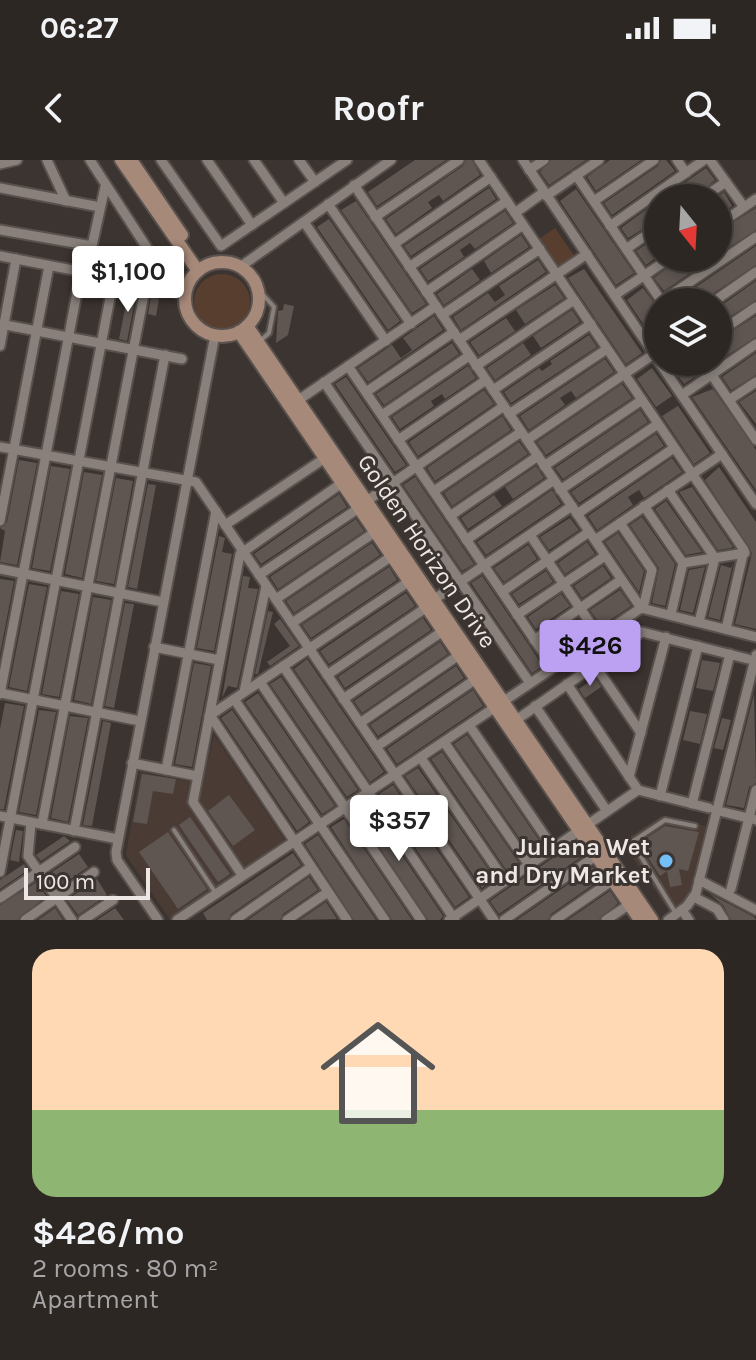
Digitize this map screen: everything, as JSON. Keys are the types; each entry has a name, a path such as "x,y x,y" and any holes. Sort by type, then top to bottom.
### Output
{"street":[{"path":"0,164 17,160"},
{"path":"47,160 66,201"},
{"path":"90,160 162,271"},
{"path":"121,160 202,268"},
{"path":"131,160 202,268"},
{"path":"161,160 221,246 347,160"},
{"path":"207,160 252,225"},
{"path":"254,160 284,203"},
{"path":"299,160 315,182"},
{"path":"240,267 391,160"},
{"path":"375,217 459,160"},
{"path":"479,160 745,553 726,629"},
{"path":"523,160 644,339"},
{"path":"529,170 544,160"},
{"path":"515,213 599,160"},
{"path":"594,201 654,160"},
{"path":"677,160 686,173"},
{"path":"610,226 704,160"},
{"path":"710,160 744,207"},
{"path":"576,175 653,288"},
{"path":"394,244 491,177"},
{"path":"354,185 642,608 756,637"},
{"path":"0,230 92,246 105,187"},
{"path":"0,188 100,207"},
{"path":"732,215 756,199"},
{"path":"409,267 507,201"},
{"path":"328,204 411,324"},
{"path":"304,222 386,341"},
{"path":"426,292 523,225"},
{"path":"626,249 644,237"},
{"path":"682,288 756,237"},
{"path":"297,401 411,324 540,249"},
{"path":"366,392 587,254"},
{"path":"0,256 186,291"},
{"path":"0,346 16,259"},
{"path":"227,263 240,267 257,288 258,309 243,329 215,335 194,324 186,307 186,291 202,268 227,263"},
{"path":"0,521 49,266"},
{"path":"81,272 0,693 140,721"},
{"path":"615,295 649,272"},
{"path":"732,289 756,272"},
{"path":"0,872 5,817 33,699 114,277"},
{"path":"72,920 27,851 37,824 65,706 146,284"},
{"path":"476,366 574,300"},
{"path":"732,323 756,307"},
{"path":"2,324 182,359"},
{"path":"493,390 591,324"},
{"name":"Golden Horizon Drive","path":"243,329 258,343 413,579 502,703 512,723 584,828 652,920"},
{"name":"Golden Horizon Drive","path":"243,329 375,532 413,579 427,607 459,655 476,679 502,703"},
{"path":"158,920 117,860 118,839 215,335"},
{"path":"732,360 756,344"},
{"path":"371,498 417,466 607,349"},
{"path":"74,831 165,355"},
{"path":"382,415 469,356"},
{"path":"434,491 624,374 644,365"},
{"path":"348,366 553,667"},
{"path":"669,376 722,454 753,492 756,504"},
{"path":"682,395 709,376"},
{"path":"713,376 756,440"},
{"path":"398,440 486,380"},
{"path":"324,382 530,683"},
{"path":"729,400 756,382"},
{"path":"544,466 642,400"},
{"path":"745,424 756,417"},
{"path":"560,490 658,424"},
{"path":"0,447 196,482 494,920"},
{"path":"439,596 530,535 674,448"},
{"path":"502,592 547,561 620,523 722,454"},
{"path":"450,516 538,456"},
{"path":"225,525 325,458"},
{"path":"466,540 554,480"},
{"path":"242,875 194,806 197,776 240,554 342,483"},
{"path":"668,490 715,558 699,622"},
{"path":"644,506 683,563 671,614"},
{"path":"259,575 359,508"},
{"path":"166,770 216,511"},
{"path":"177,920 642,608 652,570 620,523"},
{"path":"276,599 375,532"},
{"path":"530,535 599,636"},
{"path":"683,563 745,553"},
{"path":"292,623 392,556"},
{"path":"517,615 605,556"},
{"path":"0,569 163,602"},
{"path":"209,715 413,579"},
{"path":"534,640 621,580"},
{"path":"244,692 266,586"},
{"path":"327,675 427,607"},
{"path":"343,699 443,631"},
{"path":"512,723 642,632 752,657 744,699 712,809 694,897 675,915 689,920"},
{"path":"629,777 666,637"},
{"path":"660,796 698,646"},
{"path":"154,647 219,660"},
{"path":"692,804 730,654"},
{"path":"360,723 459,655"},
{"path":"594,664 641,733"},
{"path":"283,666 452,919 638,790"},
{"path":"376,747 476,679"},
{"path":"260,682 421,920"},
{"path":"567,684 638,790 752,819"},
{"path":"234,699 385,920"},
{"path":"744,699 756,702"},
{"path":"535,706 607,811"},
{"path":"209,715 343,919"},
{"path":"469,725 553,848"},
{"path":"444,742 529,865"},
{"path":"421,758 505,881"},
{"path":"132,763 197,776"},
{"path":"731,889 752,819 756,790"},
{"path":"5,817 118,839"},
{"name":"Golden Horizon Drive","path":"584,828 597,855 640,920"},
{"path":"0,898 75,847"},
{"path":"504,920 597,855"},
{"path":"235,920 311,867"},
{"path":"25,920 94,872"},
{"path":"555,920 613,880"},
{"path":"699,880 756,910"},
{"path":"287,920 328,892"},
{"path":"694,897 717,909 724,920"},
{"path":"83,920 113,900"},
{"path":"606,920 630,904"},
{"path":"194,909 201,920"}],"lane":[{"path":"257,288 274,307 269,333 258,343"},
{"path":"675,915 632,842 665,820 695,826"},
{"path":"174,830 216,893"}],"shaded area":[{"path":"555,228 575,257 559,268 539,239"},
{"path":"222,274 242,282 250,302 242,322 222,330 202,322 194,302 202,282"},
{"path":"214,735 286,842 244,869 198,802"},
{"path":"140,772 190,782 187,798 190,810 235,875 170,920 126,855"},
{"name":"Juliana Wet and Dry Market","path":"661,816 706,826 688,898 670,912 622,842"}],"building":[{"path":"415,160 446,160 377,206 368,192"},
{"path":"466,160 472,160 480,175 443,201 439,195 428,202 432,208 396,234 386,219 463,166"},
{"path":"551,160 586,160 549,185 540,172"},
{"path":"610,160 641,160 596,191 587,177"},
{"path":"661,160 666,160 675,171 656,184 644,184 644,193 612,215 604,203 658,166"},
{"path":"706,168 715,180 711,184 683,184"},
{"path":"489,188 496,199 411,256 404,246"},
{"path":"576,189 634,273 616,285 560,201"},
{"path":"356,201 426,304 412,313 341,210"},
{"path":"756,208 756,230 732,245 732,223"},
{"path":"505,211 513,223 475,249 470,243 460,250 464,257 428,281 420,269"},
{"path":"644,211 644,228 628,238 621,228"},
{"path":"329,219 400,321 388,330 317,227"},
{"path":"521,235 529,247 491,273 484,261"},
{"path":"644,246 644,262 636,251"},
{"path":"756,246 756,265 721,288 694,288 718,272 732,272 732,262"},
{"path":"538,260 546,272 461,330 453,317 488,293 495,302 505,295 499,286"},
{"path":"472,269 480,280 444,305 437,294"},
{"path":"584,269 642,353 626,364 568,278"},
{"path":"662,272 692,272 668,288 662,288 654,278"},
{"path":"756,281 756,300 732,315 732,298"},
{"path":"555,285 564,298 525,324 516,310"},
{"path":"129,288 137,290 127,341 119,339"},
{"path":"644,289 644,325 627,300"},
{"path":"151,297 159,299 156,316 148,314"},
{"path":"284,304 294,306 288,335 276,343 278,311 283,310"},
{"path":"572,310 580,322 541,348 533,336"},
{"path":"434,316 443,330 368,382 358,368 392,345 401,358 412,350 403,338"},
{"path":"756,316 756,337 732,352 732,331"},
{"path":"506,318 515,331 479,355 470,342"},
{"path":"589,335 597,347 511,403 504,392 539,368 542,371 552,364 550,361"},
{"path":"452,343 459,354 384,405 376,394"},
{"path":"523,343 531,355 495,380 487,368"},
{"path":"756,353 756,375 731,390 722,377 732,376 732,370"},
{"path":"605,359 614,372 576,398 571,391 560,398 565,405 529,430 520,416"},
{"path":"468,366 476,378 445,399 442,394 431,401 434,406 400,429 392,417"},
{"path":"644,374 658,376 672,396 656,407 637,379"},
{"path":"678,376 696,376 684,384"},
{"path":"346,377 406,465 395,472 335,384"},
{"path":"622,384 632,398 546,455 537,442"},
{"path":"713,389 756,450 756,490 692,397"},
{"path":"484,390 494,404 418,456 409,442"},
{"path":"756,391 756,424 739,402"},
{"path":"678,406 710,453 694,464 662,416"},
{"path":"640,410 648,422 563,479 555,468"},
{"path":"502,416 511,430 435,481 427,468"},
{"path":"656,434 664,446 579,503 571,492"},
{"path":"519,442 528,454 452,506 444,493"},
{"path":"672,458 682,472 644,498 639,490 628,497 633,505 597,530 588,516"},
{"path":"19,460 37,463 17,565 0,562 5,531 0,528 7,522"},
{"path":"51,466 70,469 50,571 32,568"},
{"path":"536,466 544,478 513,499 505,487"},
{"path":"719,467 756,522 756,629 735,624 752,553 705,480"},
{"path":"84,472 102,475 82,578 65,574"},
{"path":"415,477 474,564 462,571 403,485"},
{"path":"116,478 133,481 114,584 96,581"},
{"path":"148,484 156,485 137,589 128,587"},
{"path":"692,487 733,547 718,550 679,492"},
{"path":"552,490 561,504 486,555 477,542"},
{"path":"339,494 347,507 261,564 254,554"},
{"path":"494,495 502,506 468,529 461,518"},
{"path":"666,501 702,552 686,555 655,509"},
{"path":"642,517 675,564 665,606 652,603 659,568 630,525"},
{"path":"570,518 579,530 549,550 540,537"},
{"path":"356,519 364,531 278,589 270,577"},
{"path":"618,533 644,571 639,592 605,542"},
{"path":"219,536 225,538 222,552 232,554 214,651 197,648"},
{"path":"587,542 595,554 565,574 558,563"},
{"path":"372,543 380,555 294,613 286,601"},
{"path":"528,545 537,559 504,582 494,568"},
{"path":"733,563 720,620 708,617 721,565 731,568"},
{"path":"603,566 611,578 582,598 574,586"},
{"path":"389,567 397,580 311,638 302,625"},
{"path":"705,567 693,613 680,610 689,570"},
{"path":"546,571 553,582 519,604 512,594"},
{"path":"243,576 250,577 248,588 258,589 237,688 228,686 222,698"},
{"path":"482,576 543,666 532,673 471,583"},
{"path":"0,579 14,581 0,654"},
{"path":"29,584 47,587 27,691 9,687"},
{"path":"620,590 631,606 601,626 590,610"},
{"path":"61,591 79,594 59,697 42,694"},
{"path":"406,593 415,606 329,664 320,651"},
{"path":"561,594 570,606 536,629 528,617"},
{"path":"93,597 111,600 91,704 74,700"},
{"path":"125,603 134,604 114,708 105,706"},
{"path":"268,611 273,612 258,674 255,674"},
{"path":"423,618 431,630 345,688 338,677"},
{"path":"280,619 299,646 270,666 267,662 290,646 274,624"},
{"path":"578,619 589,634 555,657 545,642"},
{"path":"440,642 448,654 362,713 354,701"},
{"path":"307,659 384,772 370,782 294,669"},
{"path":"702,660 720,663 713,691 696,688"},
{"path":"194,663 211,666 192,767 175,764"},
{"path":"456,666 464,678 378,736 370,725"},
{"path":"281,677 358,790 347,797 270,684"},
{"path":"595,678 601,687 585,698 579,689"},
{"path":"473,690 483,706 397,764 387,749"},
{"path":"258,693 335,806 322,814 245,702"},
{"path":"754,694 756,783 749,787 744,808 726,805"},
{"path":"5,703 24,706 4,809 0,809 0,729"},
{"path":"39,710 56,712 36,815 19,812"},
{"path":"232,710 309,822 297,831 221,718"},
{"path":"690,711 707,714 700,744 683,740"},
{"path":"70,716 88,718 68,822 51,818"},
{"path":"722,718 731,720 723,750 714,748"},
{"path":"103,721 111,723 92,826 83,825"},
{"path":"467,735 543,846 531,855 454,744"},
{"path":"442,752 519,863 507,871 431,759"},
{"path":"418,768 495,879 482,888 405,776"},
{"path":"142,774 176,779 173,794 153,791 147,824 133,822"},
{"path":"393,785 469,897 455,907 379,794"},
{"path":"229,795 255,830 233,846 208,811"},
{"path":"366,802 443,916 440,920 428,920 355,810"},
{"path":"190,817 230,874 218,882 179,825"},
{"path":"344,819 412,920 392,920 331,827"},
{"path":"665,826 699,832 688,871 679,869 682,885 670,887 667,871 660,876 639,843"},
{"path":"16,830 23,831 19,862 10,860"},
{"path":"168,832 207,889 178,909 139,852"},
{"path":"318,835 376,920 354,920 305,844"},
{"path":"64,836 70,841 41,861 36,855"},
{"path":"576,842 584,855 499,914 490,901"},
{"path":"293,853 301,865 231,914 228,920 207,920 203,913"},
{"path":"79,854 88,867 59,887 49,874"},
{"path":"24,864 28,870 0,889 0,880"},
{"path":"593,867 601,879 551,914 548,920 517,920"},
{"path":"309,877 318,890 283,914 280,920 248,920"},
{"path":"97,879 107,895 78,915 67,900"},
{"path":"37,882 46,896 18,920 0,920 0,905"},
{"path":"610,891 618,903 599,920 568,920"},
{"path":"710,894 756,920 731,920 723,905"},
{"path":"326,902 337,919 300,920"},
{"path":"55,908 63,920 38,920"},
{"path":"115,908 124,920 97,920"}],"place":[{"name":"Juliana Wet and Dry Market","path":"666,861"}]}
